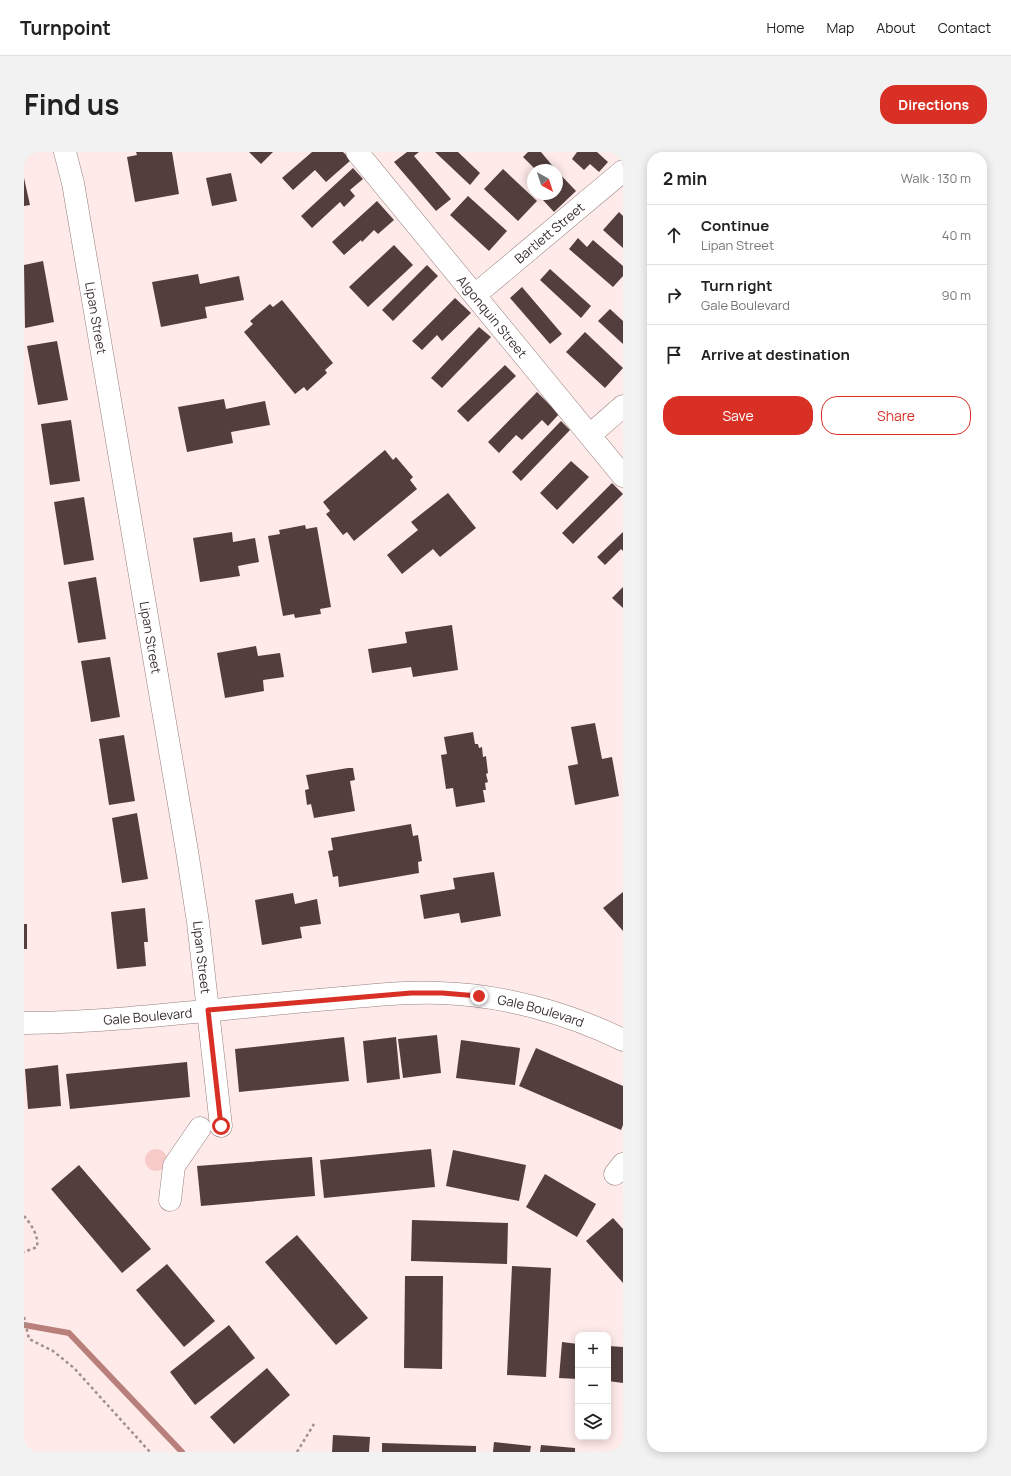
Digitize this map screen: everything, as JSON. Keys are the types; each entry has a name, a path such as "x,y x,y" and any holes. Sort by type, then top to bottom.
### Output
{"street":[{"name":"Lipan Street","path":"65,152 73,183 168,740 198,922 208,1010 211,1127 174,1166 170,1200"},
{"name":"Algonquin Street","path":"362,154 623,476"},
{"name":"Bartlett Street","path":"475,295 623,171"},
{"path":"590,435 623,406"},
{"name":"Gale Boulevard","path":"24,1023 68,1022 411,993 442,993 479,996 525,1005 567,1017 623,1040"}],"path":[{"path":"24,1216 31,1225 38,1242 37,1247 24,1252"},
{"path":"24,1317 29,1339 53,1352 74,1368 150,1452"},
{"path":"297,1452 314,1424"}],"shaded area":[{"path":"156,1149 164,1152 167,1160 164,1168 156,1171 148,1168 145,1160 148,1152"}],"building":[{"path":"136,152 172,152 179,194 135,202 127,157 137,155"},
{"path":"249,152 273,152 261,164"},
{"path":"312,152 343,152 351,160 326,182 315,170 293,190 282,178"},
{"path":"407,152 419,152 414,156 451,199 436,211 394,162"},
{"path":"435,152 458,152 480,173 470,185"},
{"path":"528,152 541,152 551,164 530,164 523,157"},
{"path":"577,152 597,152 608,162 599,172 590,164 584,170 572,159"},
{"path":"353,168 363,179 350,190 355,196 344,207 340,202 312,228 301,216"},
{"path":"503,169 527,192 527,200 537,201 518,221 484,189"},
{"path":"231,173 237,201 212,206 206,178"},
{"path":"563,177 576,191 554,212 543,200 563,200"},
{"path":"24,178 30,205 24,206"},
{"path":"468,196 507,231 489,251 450,215"},
{"path":"377,201 394,220 378,234 374,230 362,242 361,240 344,255 332,242"},
{"path":"619,212 623,216 623,248 603,230"},
{"path":"578,238 587,247 593,240 623,266 623,276 613,287 569,249"},
{"path":"394,245 413,265 368,307 349,287"},
{"path":"43,261 54,322 25,328 24,265"},
{"path":"427,265 438,276 393,321 382,310"},
{"path":"550,269 591,306 581,318 540,280"},
{"path":"198,274 200,284 239,276 244,300 205,307 207,318 161,327 152,282"},
{"path":"522,287 562,334 550,344 510,298"},
{"path":"455,298 471,313 442,341 437,335 422,350 412,341"},
{"path":"282,300 333,363 325,370 327,373 307,391 304,387 295,394 244,332 253,324 250,321 270,304 273,307"},
{"path":"610,309 623,321 623,344 598,321"},
{"path":"479,327 491,337 442,388 431,378"},
{"path":"585,332 623,368 605,388 566,352"},
{"path":"57,341 68,400 38,405 27,346"},
{"path":"505,365 516,376 468,422 457,411"},
{"path":"537,392 559,414 548,426 542,420 522,440 516,435 499,453 488,442"},
{"path":"224,399 226,409 265,401 270,425 231,432 233,443 187,452 178,407"},
{"path":"71,420 80,481 50,485 41,424"},
{"path":"561,421 570,430 521,481 512,472"},
{"path":"385,450 393,460 396,457 413,477 410,480 417,489 354,541 347,532 343,535 326,514 330,511 323,502"},
{"path":"571,461 589,477 557,510 540,493"},
{"path":"612,483 623,494 573,544 562,533"},
{"path":"448,493 476,528 440,557 433,549 402,574 387,555 418,530 411,522"},
{"path":"84,497 94,560 64,565 54,502"},
{"path":"305,525 306,529 317,527 331,607 320,609 321,614 295,618 294,614 283,616 268,536 280,534 279,530"},
{"path":"232,532 233,542 255,538 259,562 238,566 240,576 200,582 193,538"},
{"path":"623,532 623,551 621,549 605,565 597,557"},
{"path":"96,577 106,639 78,643 68,582"},
{"path":"623,587 623,608 612,598"},
{"path":"452,625 458,670 413,677 411,667 372,673 368,649 407,643 405,632"},
{"path":"256,646 258,656 280,653 284,677 263,680 264,691 225,698 217,653"},
{"path":"110,657 120,717 91,722 81,661"},
{"path":"595,723 602,759 612,757 619,796 575,805 568,766 578,764 571,727"},
{"path":"473,732 475,744 478,744 479,748 482,747 483,757 486,756 488,773 486,774 488,782 485,783 486,790 483,790 485,802 456,807 453,788 446,789 441,755 447,754 444,737"},
{"path":"124,735 135,801 109,805 99,739"},
{"path":"353,768 355,780 350,781 355,811 314,818 311,804 307,805 305,790 309,789 306,775"},
{"path":"137,813 148,879 122,883 112,818"},
{"path":"411,824 413,836 418,835 422,861 418,862 419,873 339,887 338,876 333,877 328,851 333,850 331,838"},
{"path":"494,872 501,916 461,923 459,913 424,919 420,895 455,889 453,878"},
{"path":"623,892 623,931 603,908"},
{"path":"293,893 295,904 317,899 321,924 300,927 302,938 262,945 255,900"},
{"path":"145,908 148,942 144,942 146,966 117,969 111,912"},
{"path":"24,924 27,924 27,949 24,949"},
{"path":"437,1035 441,1073 403,1078 398,1039"},
{"path":"344,1037 349,1081 239,1092 235,1049"},
{"path":"396,1037 400,1079 367,1083 363,1041"},
{"path":"461,1040 520,1048 515,1085 456,1078"},
{"path":"536,1048 623,1086 623,1125 621,1130 519,1086"},
{"path":"187,1062 190,1097 70,1109 66,1074"},
{"path":"58,1065 61,1106 28,1109 25,1069"},
{"path":"431,1149 435,1187 324,1198 320,1160"},
{"path":"453,1150 526,1165 519,1201 446,1186"},
{"path":"312,1157 315,1196 201,1206 197,1166"},
{"path":"79,1165 151,1249 122,1273 51,1189"},
{"path":"545,1174 596,1204 577,1237 526,1207"},
{"path":"613,1218 623,1229 623,1283 586,1241"},
{"path":"412,1220 508,1223 507,1264 411,1261"},
{"path":"297,1235 368,1318 336,1345 265,1262"},
{"path":"167,1264 215,1321 184,1347 136,1290"},
{"path":"512,1266 551,1268 546,1377 507,1375"},
{"path":"405,1276 443,1276 442,1369 404,1368"},
{"path":"229,1325 255,1358 195,1405 170,1372"},
{"path":"562,1342 575,1344 575,1379 559,1378"},
{"path":"611,1346 623,1347 623,1383 611,1381"},
{"path":"267,1368 290,1395 234,1444 210,1417"},
{"path":"333,1435 370,1437 369,1452 332,1452"},
{"path":"494,1442 531,1446 530,1452 493,1452"},
{"path":"382,1443 476,1446 476,1452 382,1452"},
{"path":"541,1445 575,1448 575,1452 540,1452"}],"waterway":[{"path":"24,1325 69,1333 182,1452"}],"route":[{"path":"221,1126 208,1010 276,1003 411,993 442,993 479,996"}]}
